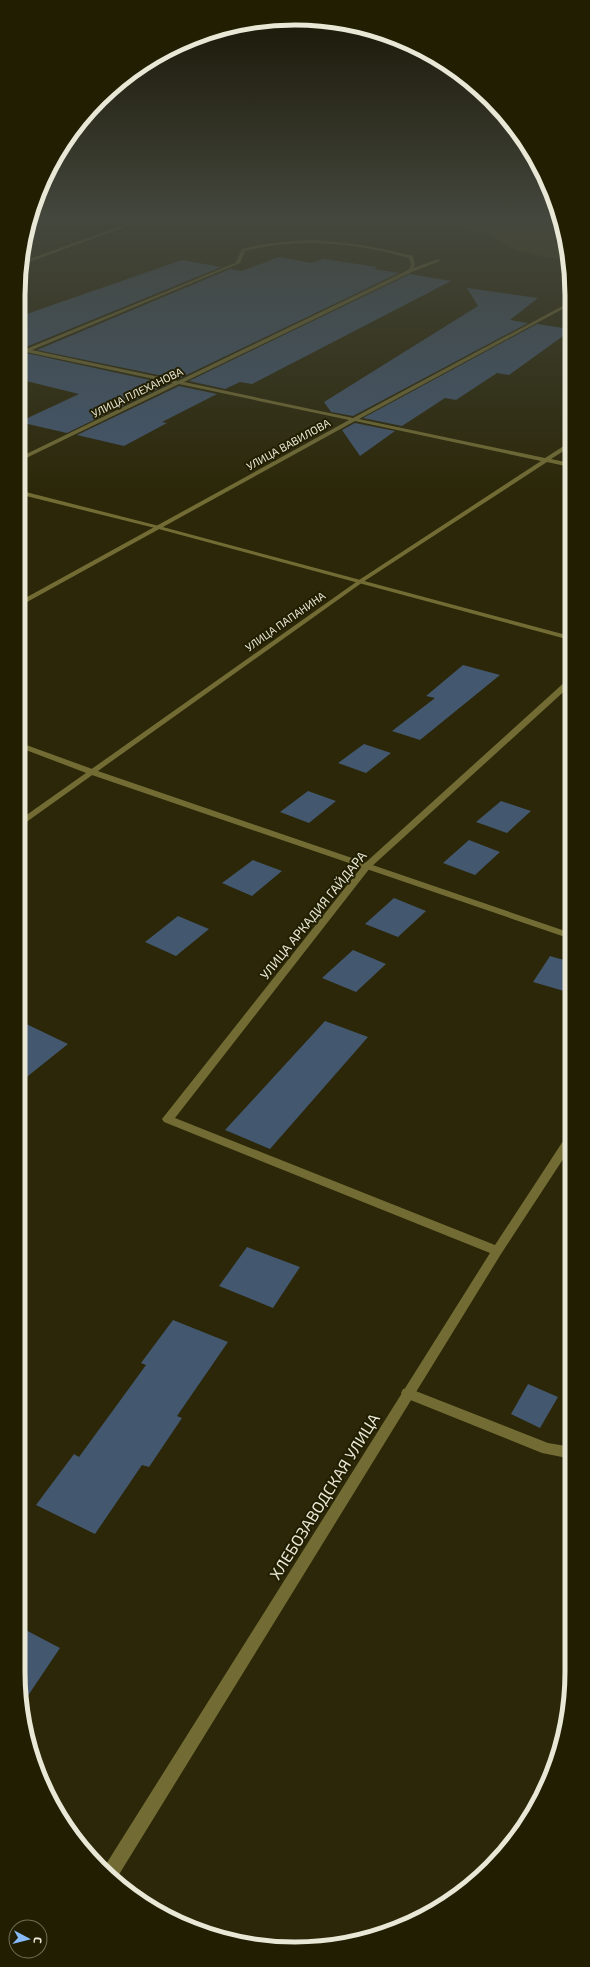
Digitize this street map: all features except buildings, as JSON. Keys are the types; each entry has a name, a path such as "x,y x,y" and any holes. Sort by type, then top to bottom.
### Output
{"street":[{"path":"27,351 120,312"},
{"name":"УЛИЦА ПЛЕХАНОВА","path":"25,457 325,312"},
{"name":"УЛИЦА ВАВИЛОВА","path":"25,601 352,420 554,312"},
{"path":"27,351 565,464"},
{"name":"УЛИЦА ПАПАНИНА","path":"25,820 361,581 565,447"},
{"path":"25,494 158,527 565,637"},
{"name":"УЛИЦА АРКАДИЯ ГАЙДАРА","path":"497,1251 168,1119 367,866 565,687"},
{"path":"25,747 92,772 565,934"},
{"name":"ХЛЕБОЗАВОДСКАЯ УЛИЦА","path":"112,1870 497,1251 565,1147"},
{"path":"408,1394 547,1449 565,1452"}]}
